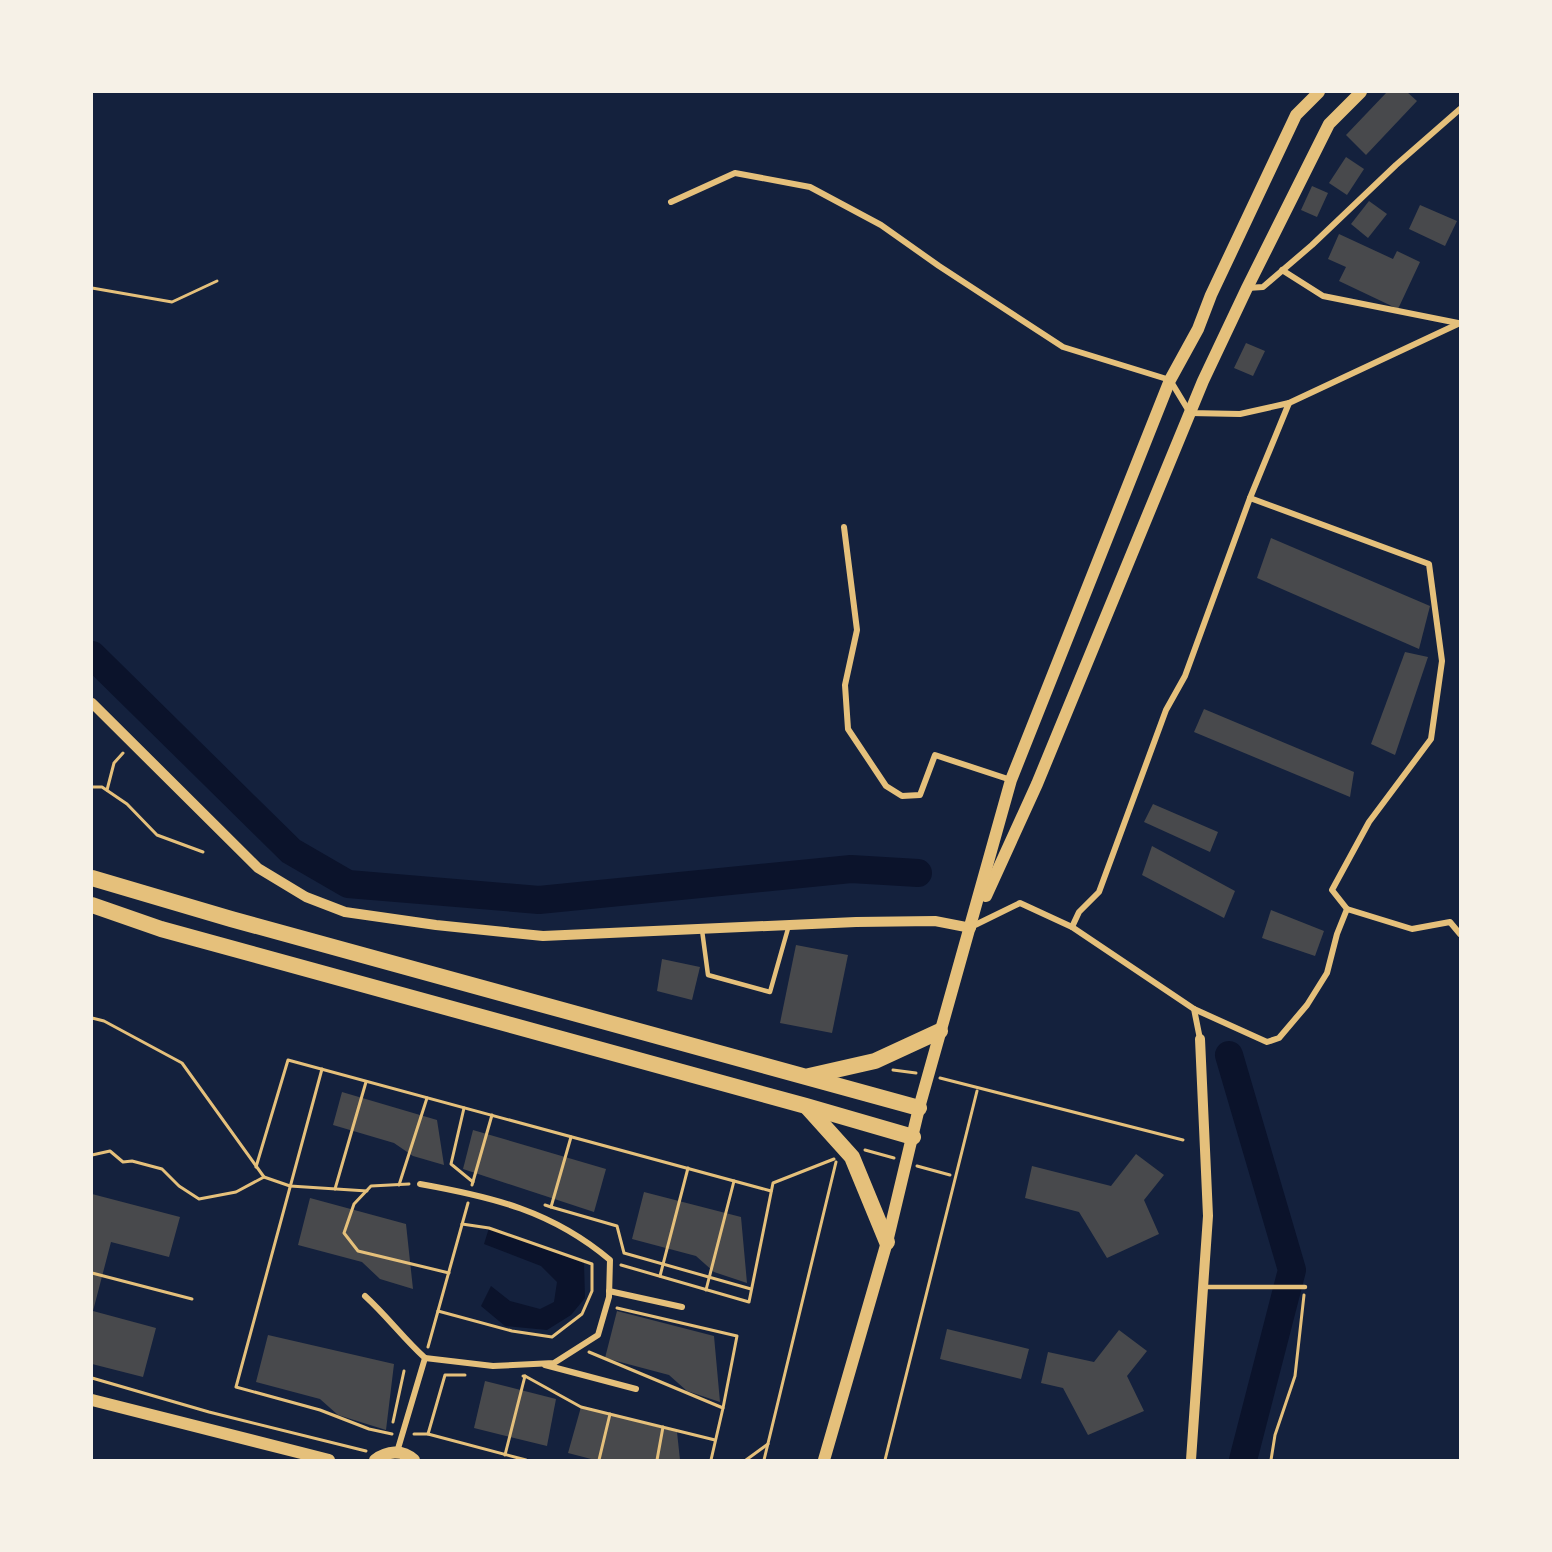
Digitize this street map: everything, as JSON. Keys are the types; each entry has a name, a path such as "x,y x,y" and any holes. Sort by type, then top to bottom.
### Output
{"highway":[{"path":"92,878 231,919 919,1108"},
{"path":"92,905 161,929 913,1137"},
{"path":"806,1077 875,1061 940,1031"},
{"path":"806,1106 852,1157 887,1242"}],"main road":[{"path":"824,1461 887,1242 919,1108 1011,780 1170,380 1198,329 1211,295 1296,116 1319,92"},
{"path":"971,927 1037,784 1203,381 1329,124 1361,92"},
{"path":"92,1400 328,1461"},
{"path":"375,1461 383,1455 397,1452 414,1461"}],"street":[{"path":"1247,288 1263,287 1396,165 1461,109"},
{"path":"671,202 735,173 810,187 881,225 939,266 1063,346 1170,380 1190,413 1240,414 1289,403 1460,323"},
{"path":"1282,270 1323,296 1460,323"},
{"path":"1072,927 1079,912 1099,892 1167,710 1185,676 1250,498 1289,403"},
{"path":"1250,498 1429,564 1442,661 1431,739 1369,822 1332,890 1347,909 1412,928 1450,922 1461,934"},
{"path":"844,527 857,630 845,685 848,729 886,786 902,796 920,795 935,755 1011,780"},
{"path":"92,703 258,868 306,897 345,912 436,925 543,936 936,921 971,927 1020,903 1072,927 1194,1009 1267,1042 1279,1038 1307,1005 1327,973 1347,909"},
{"path":"1191,1461 1208,1216 1200,1039 1194,1009"},
{"path":"364,1296 387,1316 402,1337 425,1358 493,1366 554,1363 598,1335 607,1306 610,1260 586,1240 544,1217 470,1193 420,1184"},
{"path":"609,1291 682,1307"},
{"path":"397,1452 425,1358"},
{"path":"538,1364 636,1389"}],"lane":[{"path":"702,929 708,975 770,993 789,926"},
{"path":"1203,1287 1305,1287"}],"path":[{"path":"92,288 172,302 217,281"},
{"path":"107,790 114,763 126,749"},
{"path":"92,787 102,787 127,804 157,835 203,852"},
{"path":"92,1018 104,1021 182,1063 264,1177 290,1186 367,1191"},
{"path":"256,1167 288,1060 771,1191"},
{"path":"875,1061 886,1070 929,1075 1183,1140"},
{"path":"322,1070 236,1387 320,1410 369,1429 391,1434 428,1434 525,1461"},
{"path":"335,1189 366,1082"},
{"path":"885,1461 977,1091"},
{"path":"399,1185 427,1098"},
{"path":"465,1108 451,1164 473,1182"},
{"path":"425,1358 492,1115"},
{"path":"551,1207 571,1137"},
{"path":"92,1155 110,1151 123,1162 132,1161 162,1169 179,1186 199,1199 236,1192 264,1177"},
{"path":"615,1263 748,1302 773,1183 837,1158 764,1461"},
{"path":"660,1276 688,1168"},
{"path":"706,1290 734,1181"},
{"path":"420,1184 371,1186 354,1204 344,1233 358,1251 449,1273"},
{"path":"540,1203 617,1226 624,1253 751,1289"},
{"path":"438,1311 512,1331 552,1337 582,1314 592,1291 592,1264 489,1228 462,1224"},
{"path":"92,1273 192,1299"},
{"path":"1271,1461 1275,1435 1295,1376 1305,1287"},
{"path":"607,1306 737,1336 711,1461"},
{"path":"585,1350 723,1408"},
{"path":"382,1440 391,1434 404,1371"},
{"path":"428,1434 445,1375 468,1375"},
{"path":"513,1376 525,1376 580,1407 716,1440"},
{"path":"505,1455 525,1376"},
{"path":"92,1378 209,1412 364,1452 373,1446"},
{"path":"599,1461 610,1414"},
{"path":"657,1461 663,1427"},
{"path":"746,1461 769,1443"}],"water":[{"path":"489,1228 584,1263 585,1298 571,1315 547,1330 505,1326 481,1306 491,1286 510,1301 540,1309 554,1302 557,1282 541,1266 484,1244"}],"building":[{"path":"1387,92 1407,92 1417,101 1366,155 1346,135"},
{"path":"1346,157 1364,169 1347,195 1329,183"},
{"path":"1312,186 1328,193 1317,217 1301,210"},
{"path":"1369,201 1387,214 1368,238 1351,224"},
{"path":"1420,205 1457,221 1445,246 1409,229"},
{"path":"1339,234 1393,259 1397,251 1420,262 1398,309 1339,281 1346,267 1328,259"},
{"path":"1246,343 1265,351 1253,376 1234,368"},
{"path":"1271,538 1430,606 1419,649 1257,578"},
{"path":"1405,652 1428,657 1395,755 1371,744"},
{"path":"1204,709 1354,772 1350,797 1194,732"},
{"path":"1153,804 1218,832 1210,852 1144,822"},
{"path":"1152,846 1235,891 1224,918 1142,875"},
{"path":"1271,910 1324,931 1315,956 1262,938"},
{"path":"796,945 848,955 832,1033 780,1023"},
{"path":"662,959 700,967 692,1000 657,991"},
{"path":"342,1092 437,1120 444,1165 413,1156 394,1143 333,1125"},
{"path":"473,1130 606,1169 594,1212 463,1169"},
{"path":"1136,1154 1164,1175 1144,1200 1159,1234 1107,1258 1079,1212 1025,1198 1032,1166 1111,1186"},
{"path":"644,1192 741,1217 747,1283 714,1272 696,1256 632,1239"},
{"path":"92,1194 180,1217 169,1257 111,1242 93,1311 156,1328 143,1377 92,1364"},
{"path":"310,1198 406,1224 413,1289 380,1279 362,1262 298,1245"},
{"path":"617,1311 714,1336 720,1402 687,1391 669,1375 605,1358"},
{"path":"947,1329 1029,1349 1021,1379 940,1359"},
{"path":"1119,1330 1147,1351 1127,1376 1144,1411 1088,1435 1063,1388 1041,1383 1048,1352 1094,1362"},
{"path":"268,1335 394,1364 386,1430 338,1415 320,1399 256,1382"},
{"path":"485,1381 556,1399 547,1446 474,1428"},
{"path":"581,1407 677,1432 680,1460 595,1460 568,1453"}],"waterway":[{"path":"92,655 291,851 348,884 539,900 851,869 918,873"},
{"path":"1229,1055 1292,1270 1243,1460"}]}
